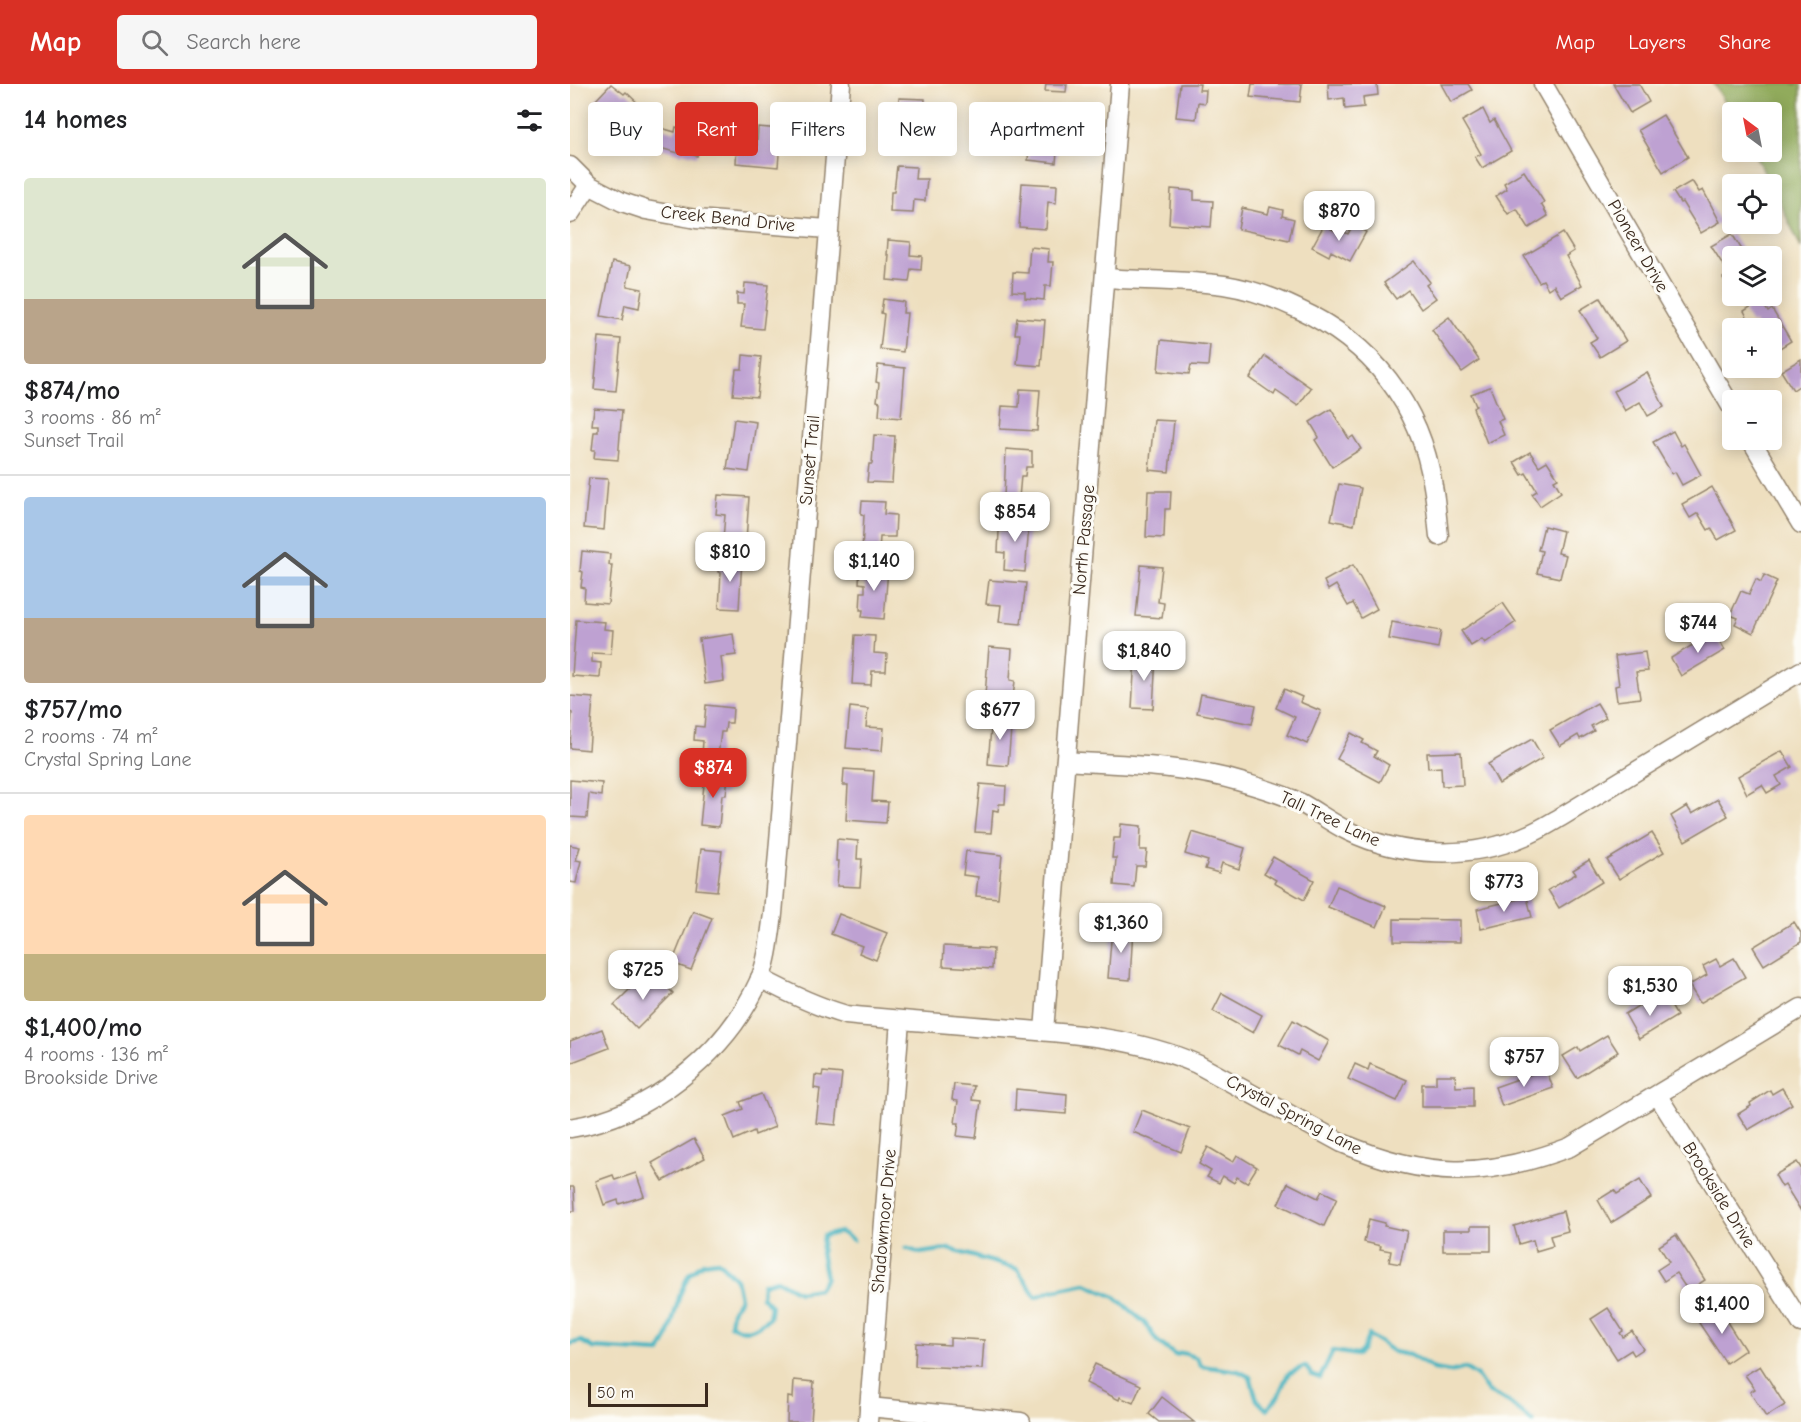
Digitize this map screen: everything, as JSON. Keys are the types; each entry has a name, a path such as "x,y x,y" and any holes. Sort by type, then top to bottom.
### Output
{"street":[{"name":"Sunset Trail","path":"570,1128 601,1120 626,1110 674,1082 694,1066 725,1034 760,978 774,914 841,84"},
{"name":"North Passage","path":"1044,1031 1120,84"},
{"name":"Pioneer Drive","path":"1542,84 1722,391"},
{"name":"Creek Bend Drive","path":"570,166 589,185 622,202 646,210 672,216 828,229"},
{"path":"570,213 589,185"},
{"path":"1106,278 1225,285 1256,293 1310,314 1363,350 1384,372 1412,419 1433,484 1439,536"},
{"path":"1757,450 1801,524"},
{"name":"Tall Tree Lane","path":"1066,761 1185,770 1209,774 1240,781 1300,803 1348,831 1380,844 1432,852 1467,850 1525,837 1801,670"},
{"name":"Crystal Spring Lane","path":"760,978 796,997 846,1015 1113,1039 1177,1055 1342,1143 1397,1164 1424,1170 1454,1171 1487,1169 1543,1158 1570,1147 1801,1008"},
{"name":"Shadowmoor Drive","path":"868,1415 900,1021"},
{"name":"Brookside Drive","path":"1658,1096 1801,1323"},
{"path":"868,1415 1021,1422"}],"green space":[{"path":"1714,84 1801,84 1801,248 1782,207 1782,174 1765,174 1759,162 1782,162 1782,102 1725,102"}],"building":[{"path":"611,84 624,94 626,92 637,102 594,102"},
{"path":"1046,84 1067,84 1066,92 1045,91"},
{"path":"1180,84 1200,84 1199,90 1206,90 1205,103 1198,102 1196,119 1176,117"},
{"path":"1252,84 1302,84 1300,102 1250,97"},
{"path":"1328,84 1377,84 1378,95 1363,97 1364,107 1345,109 1344,98 1329,100"},
{"path":"1441,84 1468,84 1472,90 1451,102"},
{"path":"1613,84 1639,84 1649,102 1630,113"},
{"path":"899,98 925,99 925,102 899,102"},
{"path":"1483,109 1490,123 1494,120 1511,151 1482,168 1475,157 1481,154 1462,121"},
{"path":"1663,115 1688,157 1663,172 1638,130"},
{"path":"758,127 770,128 770,156 779,156 778,167 736,163 736,156 758,156"},
{"path":"663,129 675,132 675,152 663,149"},
{"path":"1028,156 1057,156 1056,163 1028,160"},
{"path":"897,166 916,167 915,179 927,179 925,201 914,200 913,213 890,212 891,192 894,192"},
{"path":"1524,171 1544,202 1541,204 1548,216 1529,228 1517,209 1508,214 1496,196 1507,189 1504,183"},
{"path":"1692,181 1699,192 1703,190 1720,222 1701,233 1673,192"},
{"path":"1022,183 1057,185 1056,203 1048,202 1046,229 1019,227"},
{"path":"1171,189 1194,191 1194,200 1213,201 1211,227 1169,224"},
{"path":"1270,207 1283,210 1282,216 1294,219 1289,240 1238,229 1242,208 1268,214"},
{"path":"1324,225 1337,232 1339,229 1348,234 1353,225 1366,232 1350,261 1331,251 1329,256 1312,247"},
{"path":"1563,233 1574,251 1566,256 1582,285 1561,297 1554,285 1548,289 1543,280 1539,282 1524,256"},
{"path":"1732,234 1740,246 1722,246 1722,263 1711,246"},
{"path":"888,240 911,242 910,255 922,256 921,270 911,269 909,282 887,280"},
{"path":"1030,247 1049,249 1048,262 1053,262 1051,286 1045,286 1044,300 1025,298 1025,292 1012,291 1013,272 1028,273"},
{"path":"1414,261 1430,282 1426,285 1436,298 1421,309 1408,290 1396,299 1384,283"},
{"path":"612,262 631,266 627,286 642,289 639,308 625,305 622,320 601,316"},
{"path":"745,283 768,285 763,329 741,327 744,304 737,304 737,293 744,294"},
{"path":"1600,298 1626,341 1600,357 1590,342 1597,338 1580,310"},
{"path":"883,299 904,302 903,313 907,313 903,352 880,349 884,314 881,313"},
{"path":"1752,306 1764,306 1768,312 1772,309 1777,318 1748,318 1744,311"},
{"path":"1449,317 1479,360 1462,372 1432,330"},
{"path":"1017,318 1045,320 1041,366 1017,364 1020,334 1015,334"},
{"path":"1782,326 1791,341 1782,347"},
{"path":"599,337 621,339 616,391 594,389"},
{"path":"1161,340 1210,345 1208,366 1191,365 1189,374 1158,371"},
{"path":"743,355 761,357 757,397 733,395 736,369 742,369"},
{"path":"1265,356 1311,388 1298,406 1276,391 1274,395 1250,378"},
{"path":"1801,359 1801,389 1799,386 1793,390 1782,370"},
{"path":"878,365 905,368 901,418 879,416 880,402 877,401 879,383 876,382"},
{"path":"1647,372 1664,407 1648,416 1640,402 1625,411 1614,391"},
{"path":"1490,387 1503,419 1498,421 1504,435 1487,443 1473,408 1476,406 1471,394"},
{"path":"1020,389 1040,390 1037,431 1000,429 1002,406 1019,407"},
{"path":"594,408 622,410 618,460 594,458 595,450 592,450 594,432 598,432 598,425 592,425"},
{"path":"1331,409 1349,439 1353,436 1361,449 1332,467 1315,440 1319,437 1310,422"},
{"path":"734,419 756,422 749,472 727,469"},
{"path":"1154,420 1174,421 1169,472 1149,470"},
{"path":"1673,431 1681,446 1684,444 1701,475 1682,485 1675,472 1672,474 1653,442"},
{"path":"874,435 895,436 892,483 867,482 869,464 872,464"},
{"path":"1006,449 1032,451 1032,467 1026,467 1025,476 1021,476 1019,498 1004,497"},
{"path":"1530,452 1539,466 1547,461 1558,478 1554,480 1561,492 1540,506 1532,494 1537,491 1526,473 1522,475 1514,462"},
{"path":"589,478 608,479 604,530 584,528"},
{"path":"1339,484 1361,488 1354,525 1331,520"},
{"path":"1712,487 1736,530 1718,540 1711,528 1708,530 1698,513 1690,518 1682,504"},
{"path":"1148,491 1171,491 1170,509 1165,509 1164,538 1146,537"},
{"path":"718,495 749,497 746,541 723,539 725,515 716,514"},
{"path":"862,501 885,502 884,514 896,515 895,537 880,537 879,551 862,550 864,515 861,514"},
{"path":"1009,514 1030,516 1025,572 1004,570 1005,553 998,552 999,531 1007,531"},
{"path":"1544,526 1563,531 1558,553 1566,555 1560,578 1537,573 1542,551 1538,550"},
{"path":"582,551 610,554 609,565 612,565 608,604 584,602 585,588 581,587 583,572 580,571"},
{"path":"719,558 742,560 739,609 719,608 721,573 718,572"},
{"path":"1141,565 1162,567 1158,602 1164,603 1162,618 1136,616"},
{"path":"1353,565 1377,609 1361,618 1353,603 1348,606 1336,585 1328,590 1324,581"},
{"path":"860,567 888,569 884,619 862,617 861,592 865,592 865,584 859,583"},
{"path":"1764,575 1777,581 1753,633 1735,624 1738,618 1730,615 1741,591 1749,594 1756,579 1761,582"},
{"path":"989,580 1026,583 1021,624 999,622 1001,605 986,604"},
{"path":"1503,603 1516,622 1485,643 1482,639 1471,646 1461,631"},
{"path":"576,620 605,622 604,629 613,630 611,654 592,653 592,662 601,663 600,678 572,676"},
{"path":"1392,622 1441,631 1438,648 1389,639"},
{"path":"1714,632 1725,650 1681,676 1671,658"},
{"path":"733,634 736,655 721,657 724,681 705,684 699,639"},
{"path":"855,635 875,636 874,653 887,654 886,671 872,671 871,685 852,684"},
{"path":"989,647 1012,649 1010,680 1015,681 1013,697 985,695"},
{"path":"1645,652 1648,671 1636,672 1640,698 1617,701 1615,686 1619,685 1615,656"},
{"path":"1135,656 1156,657 1153,709 1132,708"},
{"path":"1284,689 1302,697 1300,702 1321,711 1307,744 1287,735 1295,717 1276,708"},
{"path":"1201,694 1256,705 1252,724 1197,713"},
{"path":"570,696 593,698 589,750 570,748 572,713 570,712"},
{"path":"1597,703 1606,718 1591,726 1594,731 1580,739 1578,735 1560,746 1550,730"},
{"path":"706,705 733,708 732,723 726,723 725,732 721,732 718,756 702,755 703,741 694,740 695,726 704,727"},
{"path":"850,707 868,709 866,727 884,728 882,751 846,748"},
{"path":"992,716 1012,717 1008,766 988,764"},
{"path":"1351,733 1364,740 1362,743 1377,751 1374,756 1389,765 1380,782 1337,759"},
{"path":"1532,739 1543,758 1499,784 1488,764"},
{"path":"1782,751 1792,767 1776,776 1781,785 1767,793 1762,785 1747,794 1738,776"},
{"path":"1461,752 1463,785 1442,786 1441,767 1428,768 1427,753"},
{"path":"844,769 874,771 872,801 888,802 886,823 846,820 848,785 843,785"},
{"path":"705,774 728,776 726,795 722,795 719,827 700,825"},
{"path":"570,780 602,783 601,796 589,794 587,818 570,817"},
{"path":"980,784 1006,786 1005,804 999,804 998,811 993,810 991,833 975,832"},
{"path":"1718,799 1728,816 1685,841 1671,816 1687,806 1692,814"},
{"path":"1121,824 1141,826 1140,850 1147,850 1145,866 1136,866 1134,887 1114,885 1116,858 1112,858 1114,838 1120,838"},
{"path":"1192,832 1245,848 1239,869 1222,863 1219,873 1205,869 1208,861 1185,854"},
{"path":"1652,833 1664,852 1619,879 1607,860"},
{"path":"837,839 858,841 857,859 862,859 860,887 837,886 839,861 836,861"},
{"path":"570,845 580,847 576,860 581,861 576,883 570,882"},
{"path":"701,849 722,851 717,891 696,889"},
{"path":"966,851 1002,855 998,898 976,896 978,877 963,875"},
{"path":"1273,857 1314,880 1304,900 1274,883 1276,880 1264,873"},
{"path":"1589,860 1602,882 1559,908 1548,890 1576,874 1573,870"},
{"path":"1337,886 1386,906 1377,927 1328,907"},
{"path":"1527,897 1532,917 1481,929 1477,909"},
{"path":"693,911 712,918 691,970 672,963"},
{"path":"839,914 887,933 876,960 859,953 862,946 831,934"},
{"path":"1394,919 1460,920 1460,942 1394,941"},
{"path":"1794,922 1801,933 1801,942 1764,965 1753,947"},
{"path":"1112,928 1133,929 1130,980 1108,978"},
{"path":"944,946 993,949 992,969 943,966"},
{"path":"1734,958 1745,977 1700,1003 1689,985 1707,975 1703,966 1716,959 1720,966"},
{"path":"654,974 673,993 637,1029 614,1005 637,982 642,986"},
{"path":"1222,993 1262,1015 1253,1033 1213,1011"},
{"path":"1666,997 1677,1016 1639,1039 1625,1014 1641,1004 1645,1010"},
{"path":"1293,1020 1329,1041 1318,1061 1300,1051 1298,1055 1279,1045"},
{"path":"602,1029 609,1048 570,1063 570,1041"},
{"path":"1607,1035 1618,1052 1577,1078 1563,1056 1578,1047 1580,1051"},
{"path":"1355,1064 1368,1070 1370,1064 1407,1080 1397,1101 1348,1079"},
{"path":"1546,1069 1553,1088 1502,1106 1495,1087"},
{"path":"823,1072 842,1074 836,1125 816,1123 820,1089 814,1088 815,1075 822,1076"},
{"path":"1436,1075 1455,1075 1456,1087 1473,1086 1473,1107 1422,1107 1422,1084 1436,1084"},
{"path":"954,1084 974,1086 972,1100 981,1101 976,1138 957,1136 959,1123 955,1123 958,1101 952,1100"},
{"path":"1782,1088 1792,1104 1748,1130 1738,1114 1770,1090 1772,1094"},
{"path":"1016,1089 1067,1094 1066,1114 1015,1110"},
{"path":"761,1094 775,1127 755,1135 754,1131 734,1140 725,1116 743,1109 740,1102"},
{"path":"1142,1110 1190,1129 1181,1152 1133,1132"},
{"path":"694,1139 705,1158 663,1181 652,1163"},
{"path":"1208,1147 1233,1162 1237,1155 1257,1167 1247,1183 1237,1177 1234,1183 1223,1176 1219,1183 1207,1177 1211,1171 1199,1164"},
{"path":"1797,1162 1801,1168 1801,1211 1785,1185 1782,1187 1775,1175"},
{"path":"636,1173 644,1196 619,1204 618,1200 604,1205 596,1181 613,1175 615,1180"},
{"path":"1640,1180 1651,1198 1611,1223 1598,1200 1614,1190 1617,1194"},
{"path":"1288,1183 1318,1198 1322,1191 1337,1198 1324,1226 1278,1204"},
{"path":"570,1187 574,1187 575,1211 570,1211"},
{"path":"1563,1211 1568,1231 1550,1236 1553,1246 1536,1251 1533,1240 1519,1244 1514,1226"},
{"path":"1369,1219 1385,1223 1384,1226 1407,1231 1400,1264 1389,1262 1391,1251 1364,1242"},
{"path":"1471,1226 1491,1226 1491,1251 1443,1251 1443,1230 1471,1230"},
{"path":"1676,1235 1705,1280 1688,1291 1676,1273 1664,1281 1657,1270 1669,1262 1659,1246"},
{"path":"1723,1307 1731,1319 1727,1322 1745,1350 1726,1363 1699,1323"},
{"path":"1608,1308 1623,1331 1620,1333 1623,1337 1632,1331 1643,1349 1634,1355 1631,1350 1617,1359 1591,1319"},
{"path":"950,1338 984,1340 982,1369 915,1366 916,1343 950,1345"},
{"path":"1095,1364 1141,1385 1133,1403 1120,1397 1119,1400 1086,1383"},
{"path":"1760,1366 1785,1405 1766,1417 1750,1392 1755,1389 1745,1375"},
{"path":"794,1380 814,1382 811,1422 787,1422 788,1397 793,1398"},
{"path":"1162,1397 1194,1422 1159,1422 1149,1414"}],"waterway":[{"path":"570,1344 581,1341 593,1348 660,1352 668,1336 680,1294 689,1274 703,1263 718,1261 736,1279 740,1298 732,1312 730,1324 741,1329 751,1329 769,1318 771,1306 762,1297 763,1284 777,1280 799,1292 819,1289 826,1278 821,1253 823,1236 841,1232 853,1240"},
{"path":"906,1248 920,1253 949,1249 1017,1269 1036,1297 1051,1291 1086,1284 1115,1297 1144,1322 1157,1341 1175,1355 1183,1353 1197,1358 1201,1366 1238,1371 1250,1377 1257,1400 1267,1410 1278,1396 1288,1374 1305,1366 1312,1375 1320,1378 1333,1351 1357,1355 1362,1351 1369,1335 1394,1352 1410,1355 1434,1369 1451,1372 1465,1368 1477,1376 1488,1392 1508,1402 1533,1422"}]}
